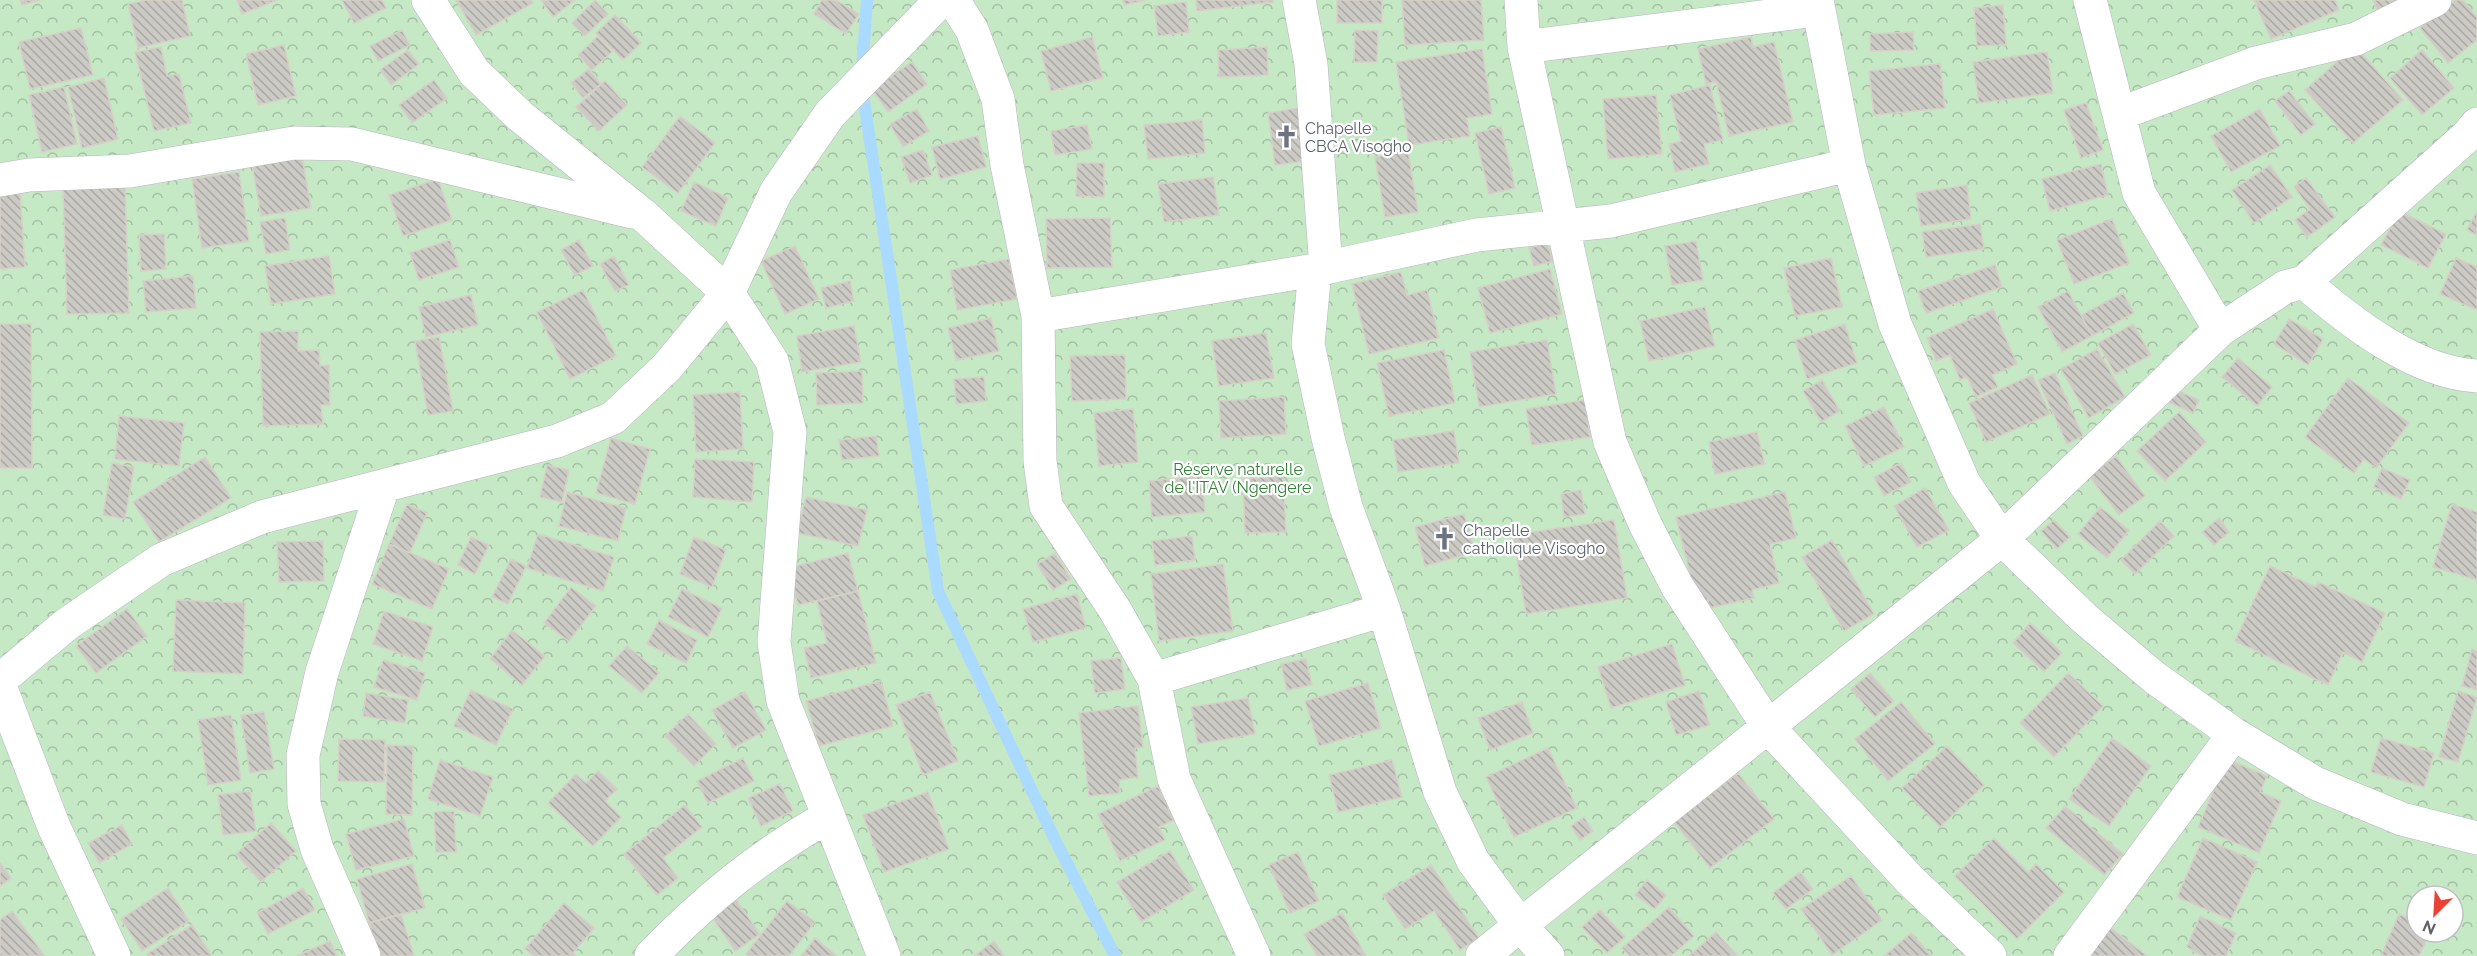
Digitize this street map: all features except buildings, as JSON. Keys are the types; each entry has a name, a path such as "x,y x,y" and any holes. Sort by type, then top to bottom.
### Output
{"street":[{"path":"428,0 474,72 520,116 642,214 728,293 772,362 790,432 774,642 783,701 827,818 884,956"},
{"path":"0,680 67,624 161,560 262,518 557,441 613,418 668,367 728,293 776,192 830,114 941,0"},
{"path":"953,0 972,30 998,99 1007,165 1038,316 1040,461 1046,506 1115,610 1154,679 1174,779 1254,956"},
{"path":"1299,0 1311,63 1321,269 1308,344 1328,438 1346,507 1384,610 1440,792 1473,861 1520,925 1548,956"},
{"path":"1521,0 1524,47 1565,226 1610,442 1645,524 1677,585 1769,728 1910,880 1990,956"},
{"path":"2090,0 2139,193 2220,330"},
{"path":"2119,114 2256,63 2356,39 2434,0"},
{"path":"1524,47 1817,5 1849,165 1895,324 1964,483 2002,539 2084,618 2155,678 2234,734 2315,783 2402,819 2477,838"},
{"path":"1482,956 2002,539 2220,330 2284,287 2304,282 2467,136 2477,124"},
{"path":"0,180 29,175 130,171 294,143 352,144 438,167 642,214"},
{"path":"1038,316 1321,269 1477,235 1623,219 1849,165"},
{"path":"2304,282 2344,317 2414,358 2463,375 2477,376"},
{"path":"364,956 317,849 304,804 303,755 322,672 383,487"},
{"path":"1154,679 1384,610"},
{"path":"0,686 54,827 114,956"},
{"path":"2070,956 2234,734"},
{"path":"651,956 723,887 779,844 827,818"}],"green space":[{"name":"Réserve naturelle de l'ITAV (Ngengere","path":"0,0 2477,0 2477,956 0,956"}],"waterway":[{"path":"862,71 867,0"},
{"path":"862,88 938,591 1055,840 1115,956"}],"place":[{"name":"Chapelle CBCA Visogho","path":"1287,137"},
{"name":"Chapelle catholique Visogho","path":"1445,539"}]}
